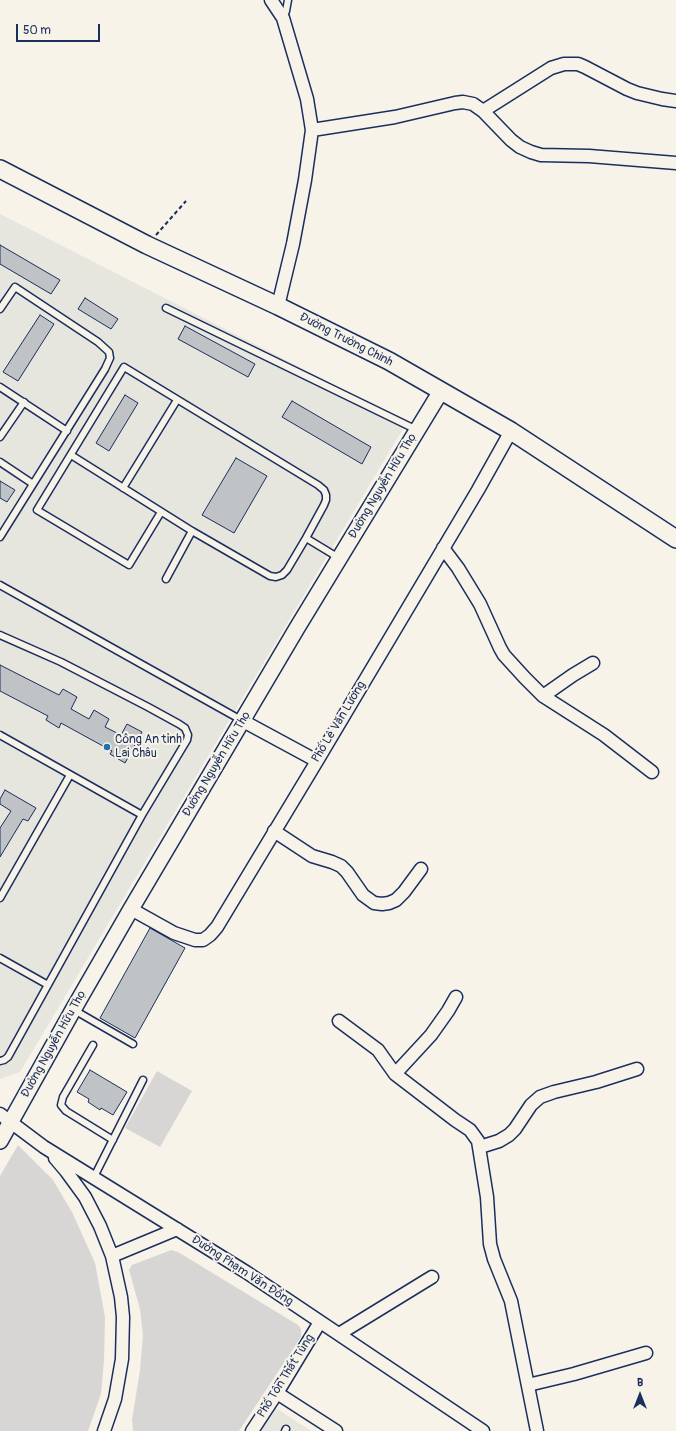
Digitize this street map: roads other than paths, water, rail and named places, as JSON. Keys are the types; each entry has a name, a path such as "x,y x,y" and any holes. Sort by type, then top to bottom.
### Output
{"main road":[{"name":"Đường Trường Chinh","path":"0,170 148,245 278,306 388,361 511,431 676,540"}],"street":[{"path":"271,0 283,18 307,99 312,130 306,174 294,237 278,306"},
{"path":"483,111 551,68 564,64 578,64 627,89 662,99 676,101"},
{"path":"312,130 395,117 463,102 472,104 483,111 511,140 520,147 541,155 589,156 676,163"},
{"name":"Đường Nguyễn Hữu Thọ","path":"0,1141 6,1117 73,1010 243,720 441,391"},
{"name":"Phố Lê Văn Lương","path":"131,909 180,936 195,940 203,940 210,935 317,761 511,431"},
{"path":"443,548 458,568 480,604 502,652 543,696 604,735 652,772"},
{"path":"543,696 593,663"},
{"path":"243,720 317,761"},
{"path":"274,831 312,856 341,866 363,895 374,903 388,904 396,900 404,892 421,869"},
{"path":"395,1074 434,1030 456,997"},
{"path":"339,1021 378,1050 395,1074 470,1130 478,1141 487,1197 490,1244 494,1259 511,1301 537,1431"},
{"path":"480,1146 499,1141 509,1135 515,1129 531,1105 546,1094 596,1082 637,1069"},
{"name":"Đường Phạm Văn Đồng","path":"6,1117 44,1146 177,1229 339,1334 483,1431"},
{"path":"44,1146 66,1171 85,1197 100,1226 112,1256 121,1297 123,1338 119,1379 115,1399 104,1431"},
{"path":"112,1256 177,1229"},
{"path":"339,1334 432,1277"},
{"name":"Phố Tôn Thất Tùng","path":"252,1431 278,1393 320,1322"},
{"path":"528,1385 574,1374 646,1353"},
{"path":"278,1393 336,1431"}],"lane":[{"path":"283,18 288,0"},
{"path":"0,309 15,287 87,334 109,352 110,358 105,369 67,431 0,537"},
{"path":"166,308 417,430"},
{"path":"71,455 192,531 270,576 276,577 282,575 287,570 326,500 324,490 249,442 124,367 37,510 129,565 161,512"},
{"path":"0,387 67,431"},
{"path":"123,488 177,400"},
{"path":"0,437 24,402"},
{"path":"0,462 33,484"},
{"path":"166,579 192,531"},
{"path":"306,538 340,558"},
{"path":"0,585 243,720"},
{"path":"0,635 61,662 148,707 185,728 188,735 187,740 142,815 8,1057 0,1061"},
{"path":"0,735 142,815"},
{"path":"0,898 70,775"},
{"path":"0,958 48,985"},
{"path":"73,1010 133,1044"},
{"path":"93,1046 63,1098 61,1105 66,1111 113,1140"},
{"path":"94,1178 143,1080"}],"place":[{"name":"Công An tỉnh Lai Châu","path":"107,747"}]}
